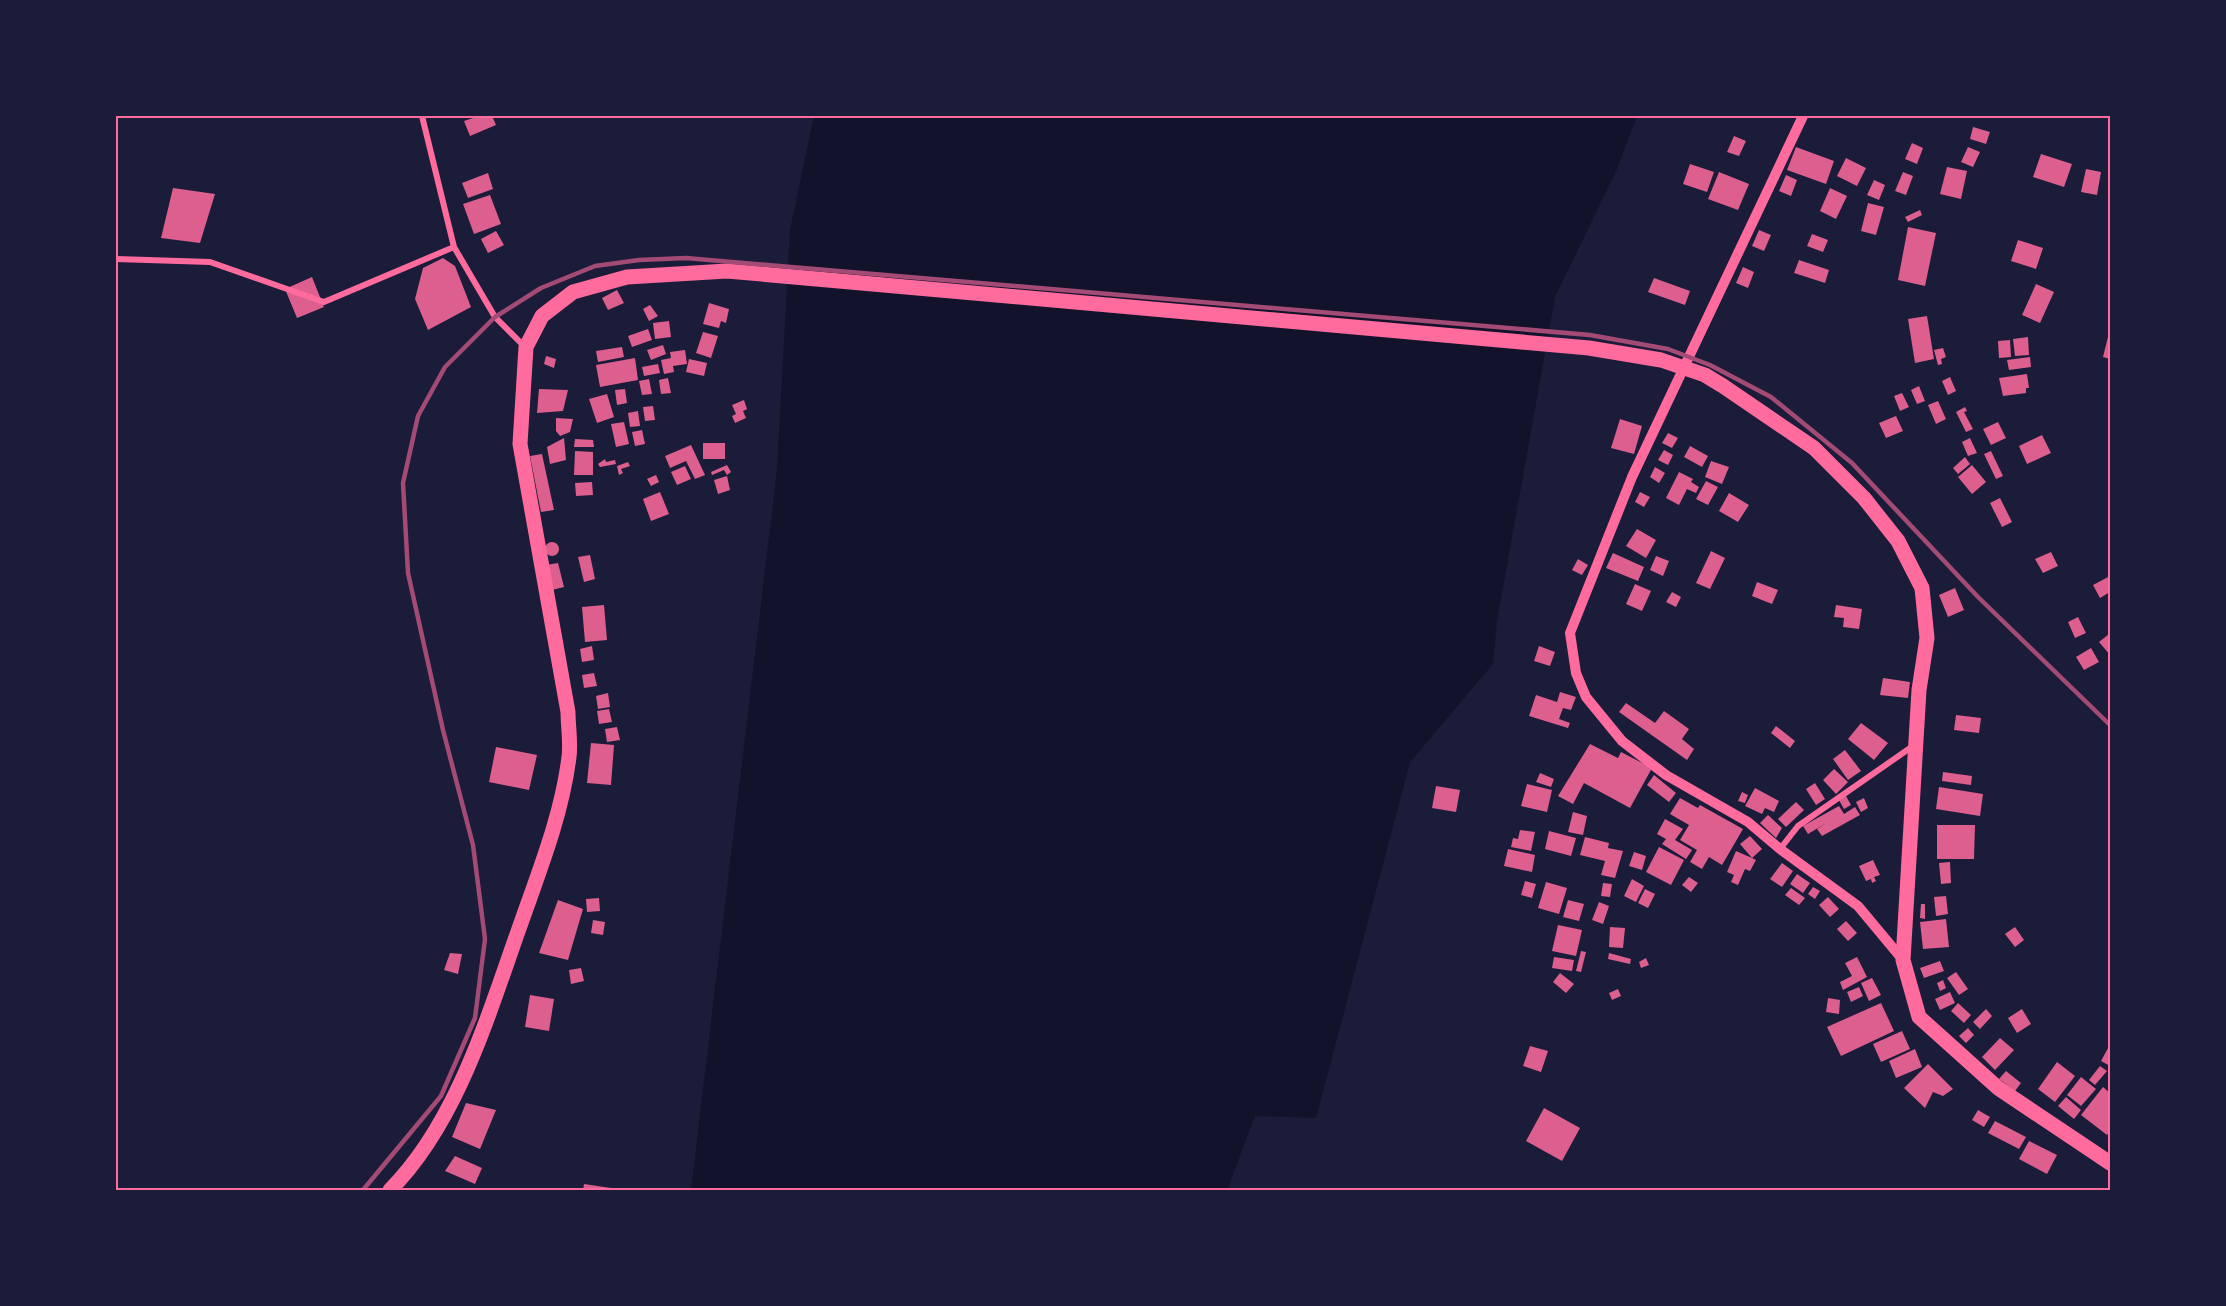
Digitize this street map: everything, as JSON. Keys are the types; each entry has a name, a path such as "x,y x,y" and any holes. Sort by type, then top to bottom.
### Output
{"main road":[{"path":"390,1191 425,1144 451,1102 476,1050 544,857 560,804 569,755 568,712 520,444 526,347 542,316 573,292 627,277 727,271 1589,348 1661,360 1705,375 1814,448 1864,498 1898,541 1922,588 1927,638 1919,690 1903,960 1919,1017 1998,1088 2110,1163"}],"street":[{"path":"422,116 454,247 495,317 526,347"},
{"path":"1803,116 1632,477 1570,633 1576,673 1586,697 1622,741 1666,775 1748,822 1780,849 1858,906 1903,960"},
{"path":"116,259 210,262 324,302 454,247"},
{"path":"1780,849 1798,826 1916,744"}],"shaded area":[{"path":"814,116 1637,116 1617,169 1555,297 1497,621 1493,664 1410,762 1316,1118 1255,1116 1227,1190 691,1190 777,470 790,230"}],"building":[{"path":"479,116 492,116 496,125 470,136 464,121"},
{"path":"1973,127 1990,132 1986,144 1970,139"},
{"path":"1734,136 1746,141 1739,156 1727,152"},
{"path":"1912,143 1923,148 1917,164 1905,159"},
{"path":"1796,147 1834,161 1826,184 1787,170"},
{"path":"1968,147 1980,152 1973,167 1961,162"},
{"path":"2041,154 2072,164 2064,187 2033,177"},
{"path":"1846,158 1866,168 1857,186 1837,176"},
{"path":"1690,164 1714,172 1707,192 1683,184"},
{"path":"1947,167 1967,171 1961,199 1940,194"},
{"path":"2086,169 2101,172 2097,195 2081,192"},
{"path":"1719,172 1749,184 1738,210 1708,199"},
{"path":"1903,172 1913,176 1906,195 1895,191"},
{"path":"488,173 493,189 468,198 462,183"},
{"path":"1786,175 1797,180 1791,196 1779,191"},
{"path":"1874,180 1885,185 1879,200 1867,195"},
{"path":"173,188 215,194 200,243 161,238"},
{"path":"1830,188 1847,196 1836,219 1820,211"},
{"path":"490,195 501,224 474,234 463,204"},
{"path":"1868,203 1884,207 1876,235 1861,231"},
{"path":"1920,210 1922,215 1908,222 1905,217"},
{"path":"1908,227 1936,233 1925,286 1898,280"},
{"path":"1759,230 1771,235 1764,251 1752,246"},
{"path":"496,231 504,245 488,253 481,239"},
{"path":"1812,234 1828,240 1823,252 1807,246"},
{"path":"2018,240 2043,248 2036,269 2011,261"},
{"path":"443,258 455,266 471,307 428,330 415,299 423,268"},
{"path":"1799,260 1829,270 1825,283 1794,273"},
{"path":"1743,267 1754,272 1748,288 1736,283"},
{"path":"312,277 324,307 297,318 285,289"},
{"path":"1654,278 1690,291 1685,305 1648,292"},
{"path":"2036,284 2054,292 2040,323 2022,315"},
{"path":"617,290 624,303 608,310 602,298"},
{"path":"709,303 729,309 726,323 721,321 719,328 703,324"},
{"path":"650,305 658,316 649,321 643,309"},
{"path":"1927,316 1934,359 1915,363 1908,319"},
{"path":"669,321 671,337 655,339 653,323"},
{"path":"648,329 652,340 632,347 628,336"},
{"path":"703,332 718,336 711,358 696,353"},
{"path":"2028,337 2029,355 2015,356 2013,339"},
{"path":"2108,337 2110,338 2110,359 2103,357"},
{"path":"2010,340 2011,357 1999,358 1998,341"},
{"path":"663,345 666,354 651,360 647,350"},
{"path":"622,347 624,357 598,362 596,351"},
{"path":"1943,348 1946,357 1941,359 1942,364 1938,365 1934,350"},
{"path":"685,350 687,364 673,366 674,372 664,374 661,360 671,358 670,352"},
{"path":"546,356 556,359 554,368 544,364"},
{"path":"2030,357 2031,367 2009,370 2007,360"},
{"path":"635,358 638,380 600,387 596,365"},
{"path":"689,359 707,363 704,376 686,372"},
{"path":"658,364 660,373 644,376 642,367"},
{"path":"2027,374 2029,388 2026,388 2026,393 2003,396 1999,378"},
{"path":"1950,377 1956,391 1948,395 1942,381"},
{"path":"668,378 671,393 661,394 659,380"},
{"path":"649,379 652,394 642,395 639,381"},
{"path":"1919,386 1925,401 1917,404 1911,390"},
{"path":"539,389 568,390 563,411 537,413"},
{"path":"625,389 627,403 617,405 615,390"},
{"path":"1902,393 1909,407 1900,411 1894,396"},
{"path":"607,394 614,417 597,423 589,399"},
{"path":"744,400 747,409 743,411 746,418 735,423 732,416 736,414 732,405"},
{"path":"1938,401 1946,419 1936,424 1928,405"},
{"path":"653,406 655,420 645,421 643,407"},
{"path":"1965,407 1967,411 1964,412 1973,429 1966,432 1956,412"},
{"path":"638,411 640,426 630,427 628,413"},
{"path":"1896,416 1903,431 1886,438 1879,423"},
{"path":"556,418 573,419 570,432 560,436 556,431"},
{"path":"1620,419 1642,426 1634,454 1611,448"},
{"path":"624,422 629,444 616,447 611,424"},
{"path":"1998,422 2006,438 1991,445 1983,429"},
{"path":"642,430 645,444 635,446 632,432"},
{"path":"1668,433 1678,438 1672,448 1662,443"},
{"path":"2042,435 2051,453 2027,464 2019,446"},
{"path":"564,438 566,460 550,464 547,447"},
{"path":"1970,438 1977,453 1968,456 1962,442"},
{"path":"575,439 593,440 594,447 574,447"},
{"path":"703,443 725,443 725,459 703,459"},
{"path":"691,445 705,475 695,479 686,461 670,468 665,456"},
{"path":"1690,446 1708,456 1702,467 1684,457"},
{"path":"1664,450 1673,455 1668,465 1658,460"},
{"path":"575,451 593,452 593,475 574,475"},
{"path":"1991,451 2003,476 1996,479 1984,454"},
{"path":"542,454 554,510 541,512 530,456"},
{"path":"1965,457 1970,464 1958,474 1953,468"},
{"path":"605,459 606,462 615,460 616,464 600,467 598,464"},
{"path":"1711,461 1729,467 1722,484 1705,477"},
{"path":"628,462 630,466 621,469 623,473 619,475 617,466"},
{"path":"727,465 731,472 727,475 724,470 712,475 711,472"},
{"path":"1972,465 1986,482 1972,494 1958,477"},
{"path":"685,466 691,479 677,485 671,472"},
{"path":"1655,467 1665,473 1659,483 1650,477"},
{"path":"1679,472 1693,479 1691,482 1699,487 1696,493 1687,489 1679,505 1666,498"},
{"path":"656,475 659,482 651,486 647,479"},
{"path":"727,476 730,490 718,494 714,480"},
{"path":"1706,481 1718,487 1708,505 1696,499"},
{"path":"592,482 593,495 576,496 575,483"},
{"path":"660,492 669,514 651,521 643,499"},
{"path":"1640,492 1650,497 1644,507 1635,502"},
{"path":"1729,493 1749,505 1738,522 1719,511"},
{"path":"2000,498 2012,522 2002,527 1990,503"},
{"path":"1637,529 1656,540 1646,558 1626,546"},
{"path":"552,542 557,544 559,549 557,554 552,556 547,554 545,549 547,544"},
{"path":"1711,551 1725,558 1710,589 1696,583"},
{"path":"2051,552 2058,566 2043,573 2035,559"},
{"path":"1613,553 1644,567 1638,581 1606,568"},
{"path":"590,555 595,579 584,582 578,557"},
{"path":"1656,556 1669,561 1663,576 1650,570"},
{"path":"1578,559 1588,565 1582,575 1572,570"},
{"path":"558,563 564,587 552,590 546,565"},
{"path":"2110,576 2110,592 2100,598 2093,585"},
{"path":"1757,582 1778,590 1772,604 1752,596"},
{"path":"1635,584 1651,591 1642,611 1626,604"},
{"path":"1955,588 1964,610 1948,617 1939,595"},
{"path":"1672,592 1681,597 1676,607 1666,602"},
{"path":"604,605 607,640 585,642 582,607"},
{"path":"1836,605 1862,609 1859,629 1843,627 1844,618 1834,617"},
{"path":"2078,617 2086,633 2075,638 2068,622"},
{"path":"2109,634 2110,636 2110,655 2099,642"},
{"path":"592,646 594,660 582,662 580,649"},
{"path":"1539,646 1555,652 1550,666 1534,661"},
{"path":"2091,648 2099,662 2084,670 2076,657"},
{"path":"594,673 597,686 584,688 582,675"},
{"path":"1883,678 1910,682 1908,698 1880,695"},
{"path":"1560,692 1576,697 1571,710 1563,708 1559,719 1570,723 1568,728 1529,716 1536,695 1557,702"},
{"path":"608,693 610,707 598,709 596,696"},
{"path":"1626,703 1655,723 1664,711 1689,729 1682,739 1694,749 1687,760 1619,712"},
{"path":"609,709 612,722 599,724 597,711"},
{"path":"1956,715 1981,718 1979,733 1954,730"},
{"path":"1861,723 1888,743 1874,760 1848,739"},
{"path":"1776,726 1795,741 1790,748 1771,733"},
{"path":"617,727 620,740 607,742 605,729"},
{"path":"591,743 614,745 611,785 587,783"},
{"path":"1590,744 1618,758 1621,752 1652,768 1630,808 1584,783 1573,804 1558,796"},
{"path":"496,747 537,755 529,790 489,782"},
{"path":"1845,750 1861,771 1848,780 1833,759"},
{"path":"1834,769 1848,782 1836,794 1823,780"},
{"path":"1943,772 1972,776 1971,785 1942,781"},
{"path":"1540,773 1554,779 1551,787 1536,782"},
{"path":"1654,775 1676,793 1669,802 1647,785"},
{"path":"1815,783 1825,799 1816,805 1806,789"},
{"path":"1527,784 1552,790 1547,812 1521,806"},
{"path":"1436,786 1460,790 1456,812 1432,808"},
{"path":"1939,787 1983,794 1980,816 1936,809"},
{"path":"1755,788 1779,801 1774,812 1765,808 1762,814 1745,806"},
{"path":"1742,792 1748,795 1745,803 1738,801"},
{"path":"1846,796 1851,805 1844,809 1839,800"},
{"path":"1680,798 1698,808 1700,805 1743,829 1722,865 1709,857 1702,869 1690,862 1697,850 1680,840 1689,825 1670,814"},
{"path":"1864,798 1868,808 1861,812 1856,802"},
{"path":"1796,802 1804,810 1786,827 1778,819"},
{"path":"1839,806 1844,814 1855,807 1860,815 1822,836 1817,829 1828,822 1808,834 1803,826"},
{"path":"1573,812 1587,816 1583,835 1568,832"},
{"path":"1768,815 1782,828 1776,838 1760,823"},
{"path":"1665,819 1683,829 1675,840 1692,850 1686,859 1662,844 1666,839 1657,834"},
{"path":"1937,825 1975,825 1974,859 1937,859"},
{"path":"1520,830 1535,832 1531,851 1511,847 1513,838 1518,839"},
{"path":"1549,831 1576,838 1571,856 1545,849"},
{"path":"1750,836 1762,849 1752,858 1740,844"},
{"path":"1585,837 1609,843 1608,848 1623,851 1615,878 1601,875 1605,861 1580,855"},
{"path":"1659,847 1684,860 1671,885 1646,872"},
{"path":"1508,849 1535,855 1532,872 1504,866"},
{"path":"1736,851 1756,860 1750,871 1745,869 1738,885 1731,882 1734,875 1727,872"},
{"path":"1634,852 1646,856 1642,870 1629,866"},
{"path":"1873,860 1880,875 1874,877 1876,881 1872,883 1871,879 1866,881 1859,866"},
{"path":"1950,862 1951,883 1941,884 1939,863"},
{"path":"1782,863 1793,871 1782,887 1770,879"},
{"path":"1797,874 1810,883 1803,893 1790,884"},
{"path":"1689,877 1698,883 1691,892 1682,885"},
{"path":"1632,879 1644,886 1636,902 1624,896"},
{"path":"1525,881 1536,884 1532,898 1521,895"},
{"path":"1546,882 1567,888 1559,914 1538,908"},
{"path":"1603,883 1612,884 1610,897 1601,896"},
{"path":"1813,887 1820,891 1815,899 1808,894"},
{"path":"1791,888 1805,898 1799,905 1785,895"},
{"path":"1645,889 1655,894 1648,908 1638,903"},
{"path":"1946,896 1948,914 1936,916 1934,897"},
{"path":"1828,897 1839,909 1830,917 1819,905"},
{"path":"599,898 600,911 587,912 586,899"},
{"path":"558,900 583,909 568,960 539,953"},
{"path":"1568,900 1584,904 1579,921 1563,917"},
{"path":"1599,902 1609,906 1603,924 1592,920"},
{"path":"1921,904 1925,904 1925,919 1920,918"},
{"path":"1946,919 1949,947 1923,949 1920,922"},
{"path":"593,920 605,922 603,935 591,933"},
{"path":"1846,921 1857,933 1848,941 1837,929"},
{"path":"1558,925 1582,930 1576,956 1552,951"},
{"path":"1610,927 1625,928 1623,948 1609,947"},
{"path":"2015,927 2024,940 2015,947 2005,934"},
{"path":"1581,951 1586,952 1581,972 1576,971"},
{"path":"450,953 462,954 458,974 444,970"},
{"path":"1609,953 1631,959 1630,964 1608,959"},
{"path":"1554,957 1574,960 1572,971 1552,968"},
{"path":"1857,957 1867,977 1843,990 1840,982 1852,976 1845,963"},
{"path":"1646,958 1649,965 1641,968 1639,962"},
{"path":"1940,961 1944,971 1924,978 1920,968"},
{"path":"581,968 584,981 571,984 569,970"},
{"path":"1956,972 1968,989 1959,995 1947,978"},
{"path":"1560,973 1574,984 1566,993 1553,982"},
{"path":"1872,978 1881,995 1869,1001 1861,983"},
{"path":"1943,980 1946,988 1940,991 1937,983"},
{"path":"1859,987 1863,996 1851,1002 1847,992"},
{"path":"1618,989 1621,996 1612,1000 1609,993"},
{"path":"1950,992 1955,1003 1940,1010 1935,999"},
{"path":"530,995 554,999 549,1031 525,1027"},
{"path":"1828,998 1840,1000 1839,1014 1826,1012"},
{"path":"1881,1003 1894,1031 1841,1056 1827,1027"},
{"path":"1958,1003 1971,1015 1964,1023 1951,1011"},
{"path":"1986,1009 1992,1016 1980,1029 1973,1022"},
{"path":"2022,1009 2031,1024 2017,1033 2008,1018"},
{"path":"1968,1028 1974,1035 1966,1043 1959,1036"},
{"path":"1902,1031 1910,1049 1881,1062 1873,1044"},
{"path":"2000,1038 2014,1050 1995,1070 1982,1057"},
{"path":"1530,1046 1548,1051 1541,1072 1523,1066"},
{"path":"2108,1048 2110,1050 2110,1066 2101,1061"},
{"path":"1915,1049 1922,1067 1896,1078 1889,1061"},
{"path":"2057,1062 2075,1076 2055,1102 2038,1089"},
{"path":"1928,1064 1953,1089 1943,1096 1933,1092 1925,1108 1904,1088"},
{"path":"2100,1066 2107,1071 2095,1085 2089,1080"},
{"path":"2006,1071 2021,1083 2015,1091 1999,1079"},
{"path":"2081,1077 2096,1089 2081,1106 2067,1095"},
{"path":"2103,1087 2110,1093 2110,1131 2107,1135 2081,1115"},
{"path":"2066,1097 2081,1110 2074,1119 2058,1106"},
{"path":"466,1103 496,1110 480,1149 452,1137"},
{"path":"1544,1108 1580,1128 1562,1161 1526,1141"},
{"path":"1978,1110 1990,1117 1984,1127 1972,1120"},
{"path":"1995,1121 2026,1137 2019,1149 1988,1133"},
{"path":"2029,1141 2057,1155 2047,1174 2019,1159"},
{"path":"455,1156 482,1168 475,1184 445,1171"},
{"path":"584,1184 618,1189 618,1190 583,1190"}],"railway":[{"path":"363,1190 441,1096 475,1018 485,939 473,845 443,730 408,573 403,483 418,416 445,367 495,317 541,288 595,266 639,260 686,258 1590,335 1668,349 1710,365 1771,397 1852,463 1978,597 2110,725"}]}
